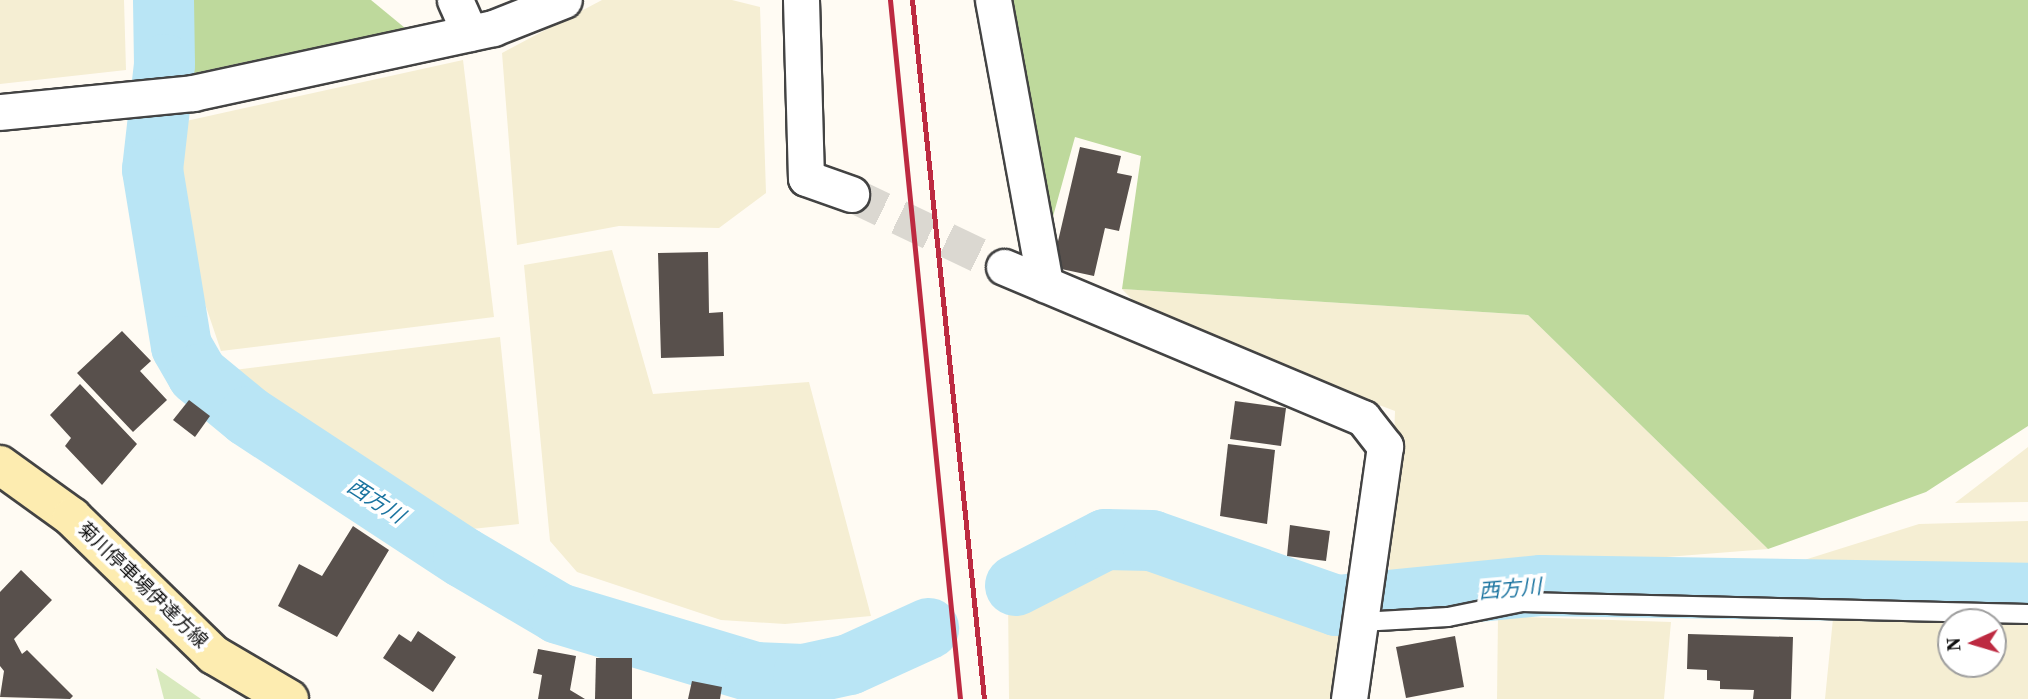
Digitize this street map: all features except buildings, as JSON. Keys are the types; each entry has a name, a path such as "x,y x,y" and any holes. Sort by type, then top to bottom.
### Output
{"main road":[{"name":"菊川停車場伊達方線","path":"0,465 72,517 214,654 289,699"}],"street":[{"path":"455,0 470,33"},
{"path":"0,112 193,93 470,33 564,0"},
{"path":"801,0 806,178 851,194"},
{"path":"993,0 1045,284"},
{"path":"1004,267 1363,418 1385,446 1349,699"}],"lane":[{"path":"1361,620 1448,617 1522,601 2028,614"}],"shaded area":[{"path":"0,0 124,0 126,70 0,84"},
{"path":"602,0 732,0 760,7 766,193 719,228 619,226 517,245 502,53"},
{"path":"463,60 494,317 221,351 179,227 186,121"},
{"path":"612,250 653,394 809,382 871,616 785,624 721,620 577,572 550,541 524,265"},
{"path":"1122,289 1528,315 1768,549 1389,579 1395,411 1151,319"},
{"path":"500,337 519,524 462,530 226,371"},
{"path":"2028,447 2028,502 1955,503"},
{"path":"2028,521 2028,572 1801,561 1919,524"},
{"path":"1104,552 1160,552 1317,612 1342,615 1334,699 1009,699 1008,596"},
{"path":"1836,588 2028,595 2028,699 1825,699"},
{"path":"1498,616 1671,622 1664,699 1497,699"}],"green space":[{"path":"176,0 371,0 405,28 185,75"},
{"path":"1002,0 2028,0 2028,426 1926,492 1768,549 1528,315 1122,289 1141,156 1075,137 1041,260"},
{"path":"156,668 201,699 164,699"}],"waterway":[{"name":"西方川","path":"163,0 164,64 152,169 181,346 197,374 248,416 463,557 558,613 755,672 803,674 849,664 928,628"},
{"name":"西方川","path":"1015,585 1105,539 1151,540 1336,605 1541,585 2028,593"}],"tunnel":[{"path":"851,194 1004,267"}],"railway":[{"path":"890,0 960,699"},
{"path":"912,0 984,699"}]}
